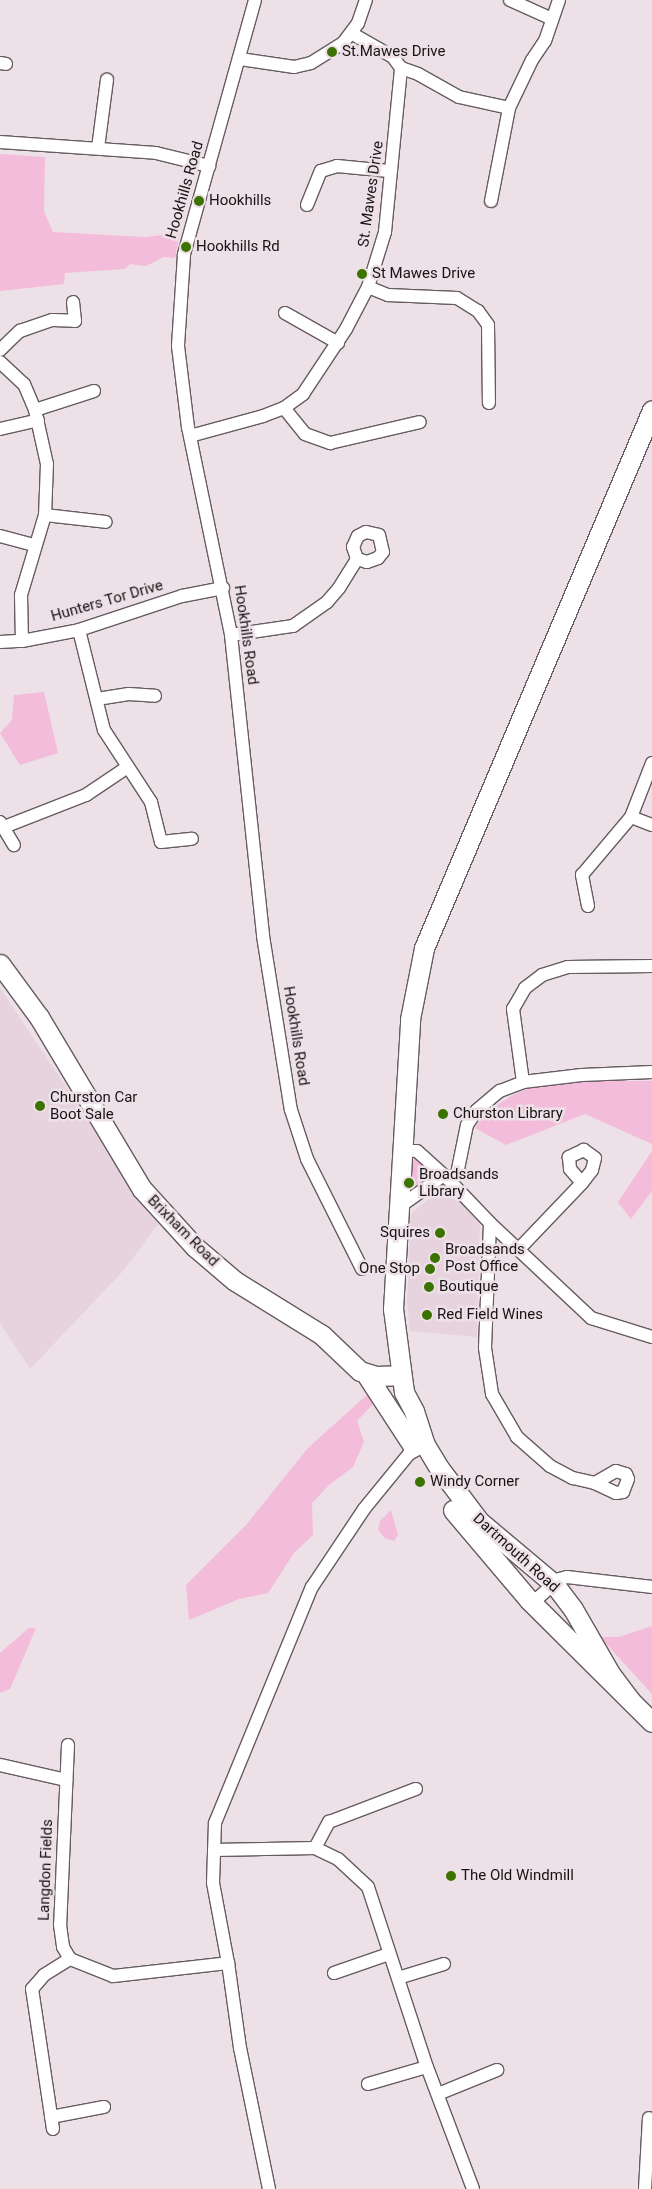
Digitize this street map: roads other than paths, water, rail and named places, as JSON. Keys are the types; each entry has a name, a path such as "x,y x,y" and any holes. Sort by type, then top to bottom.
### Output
{"main road":[{"path":"418,1447 402,1383 393,1309 410,1019 416,976 432,923 652,410"},
{"name":"Brixham Road","path":"0,964 40,1017 125,1162 157,1208 195,1247 235,1281 303,1321 366,1374 418,1447"},
{"path":"366,1374 402,1383"},
{"name":"Dartmouth Road","path":"418,1447 478,1521 554,1584 573,1609 611,1675 630,1700"},
{"name":"Dartmouth Road","path":"418,1447 444,1499 529,1600 652,1722"}],"street":[{"name":"Hookhills Road","path":"254,0 240,59 184,255 178,346 190,436 223,588 231,636 263,936 291,1110 307,1159 362,1269"},
{"path":"240,59 294,67 324,56 351,33 366,0"},
{"path":"510,0 552,19"},
{"path":"491,201 509,108 545,41 559,0"},
{"path":"351,33 392,57 401,68 418,74 459,97 509,108"},
{"name":"St. Mawes Drive","path":"190,436 284,408 303,394 338,343 368,287 385,232 389,171 396,130 401,68"},
{"path":"98,148 107,80"},
{"path":"0,142 156,153 209,166"},
{"path":"307,205 321,172 337,166 389,171"},
{"path":"368,287 388,295 457,298 478,311 488,325 489,403"},
{"path":"0,350 20,331 52,320 75,321 73,302"},
{"path":"285,313 338,343"},
{"path":"0,362 24,384 36,415 47,464 45,515 34,545 21,595 22,641"},
{"path":"0,429 94,391"},
{"path":"284,408 305,434 330,443 420,422"},
{"path":"45,515 106,522"},
{"path":"0,536 34,545"},
{"path":"231,636 293,626 327,602 357,560"},
{"name":"Hunters Tor Drive","path":"0,642 22,641 79,630 182,596 223,588"},
{"path":"79,630 104,730 126,768 151,802 155,843 192,839"},
{"path":"97,699 129,694 154,696"},
{"path":"588,906 582,875 631,817 652,763"},
{"path":"14,845 2,824 86,795 126,768"},
{"path":"631,817 652,825"},
{"path":"523,1082 513,1010 526,988 542,975 568,968 652,966"},
{"path":"399,1207 457,1174 467,1125 477,1110 500,1091 523,1082 582,1074 652,1072"},
{"path":"401,1150 417,1151 447,1178 490,1224 591,1318 651,1337 652,1323"},
{"path":"518,1250 582,1183"},
{"path":"490,1224 485,1348 492,1394 517,1437 537,1456 573,1478 595,1483"},
{"path":"269,2189 240,2048 228,1963 213,1883 216,1823 312,1587 364,1509 418,1447"},
{"path":"529,1600 538,1598 554,1584 567,1577 652,1587"},
{"name":"Langdon Fields","path":"68,1746 60,1925 63,1947 70,1958"},
{"path":"0,1765 66,1780"},
{"path":"315,1848 329,1822 416,1789"},
{"path":"214,1850 315,1848 338,1859 368,1887 427,2067 473,2189"},
{"path":"334,1973 389,1954"},
{"path":"104,2107 52,2123 32,1988 44,1975 70,1958 112,1976 228,1963"},
{"path":"398,1978 444,1964"},
{"path":"368,2084 427,2067"},
{"path":"438,2094 497,2070"},
{"path":"645,2189 649,2118"}],"place":[{"name":"St.Mawes Drive","path":"332,52"},
{"name":"Hookhills","path":"199,201"},
{"name":"Hookhills Rd","path":"186,247"},
{"name":"St Mawes Drive","path":"362,274"},
{"name":"Churston Car Boot Sale","path":"40,1106"},
{"name":"Churston Library","path":"443,1114"},
{"name":"Broadsands Library","path":"409,1183"},
{"name":"Squires","path":"440,1233"},
{"name":"Broadsands Post Office","path":"435,1258"},
{"name":"One Stop","path":"430,1269"},
{"name":"Boutique","path":"429,1287"},
{"name":"Red Field Wines","path":"427,1315"},
{"name":"Windy Corner","path":"420,1482"},
{"name":"The Old Windmill","path":"451,1876"}]}
